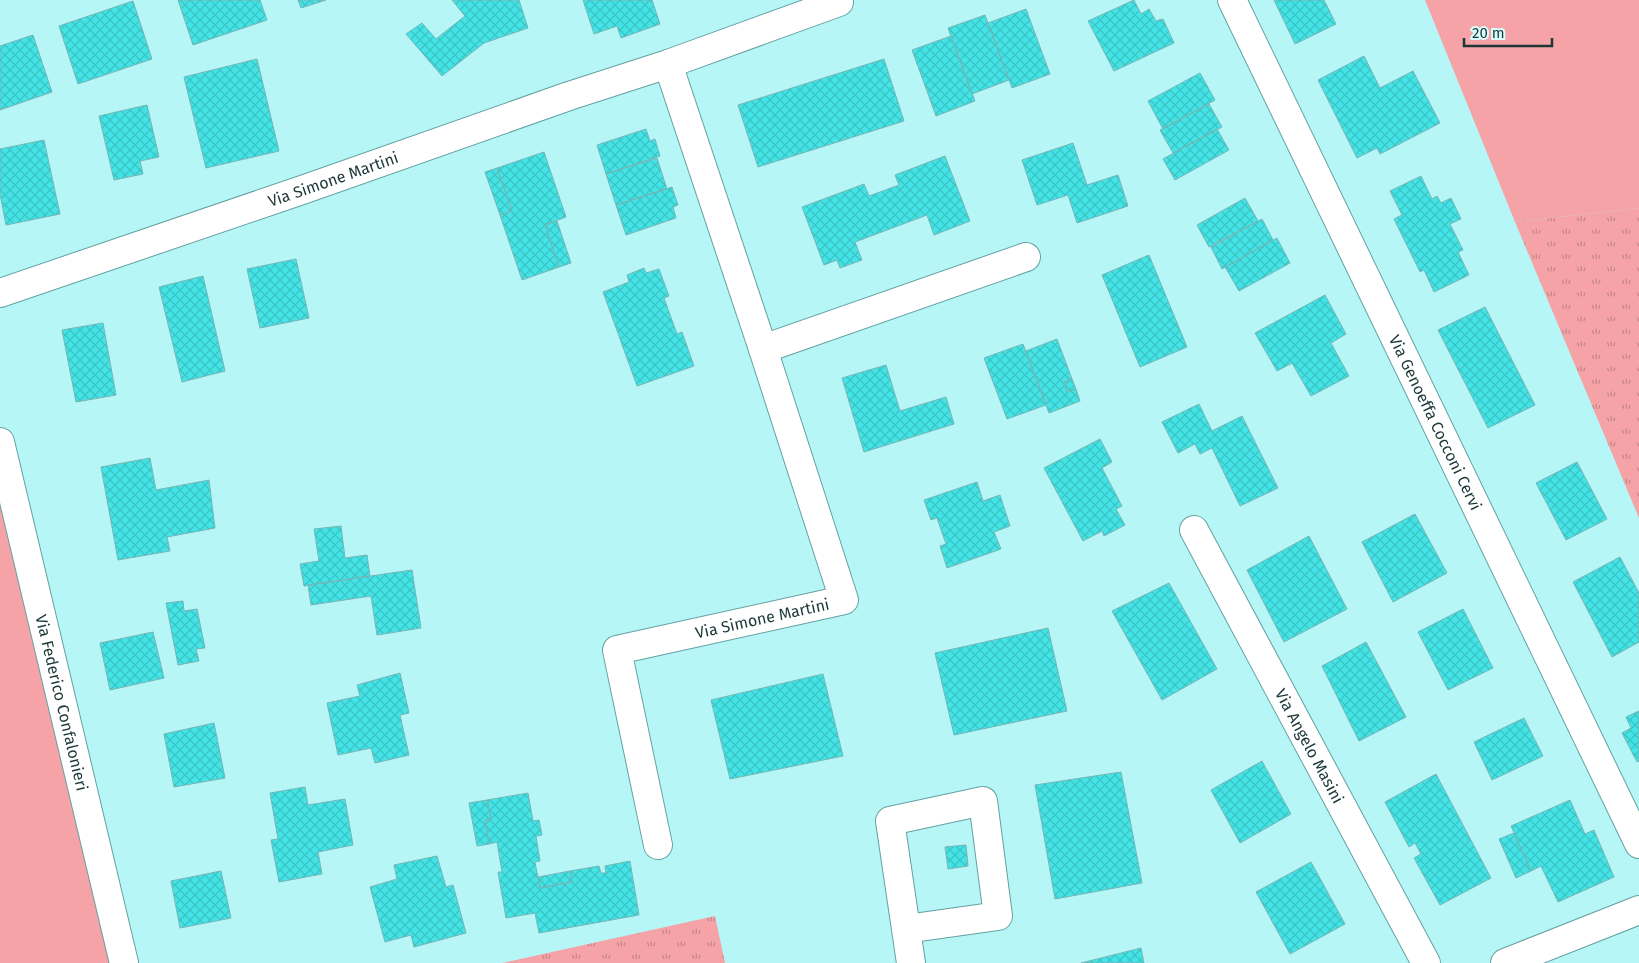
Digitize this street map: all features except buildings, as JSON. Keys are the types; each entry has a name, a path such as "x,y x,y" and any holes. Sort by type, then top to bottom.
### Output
{"street":[{"name":"Via Genoeffa Cocconi Cervi","path":"1232,0 1639,844"},
{"name":"Via Simone Martini","path":"0,293 569,96 668,64 839,2"},
{"name":"Via Simone Martini","path":"658,844 617,650 844,600 668,64"},
{"path":"763,349 1026,257"},
{"name":"Via Federico Confalonieri","path":"0,442 124,963"},
{"name":"Via Angelo Masini","path":"1194,530 1426,963"},
{"path":"906,929 998,916 983,801 890,821 906,929 912,963"},
{"path":"1505,963 1639,910"}],"green space":[{"path":"1425,0 1639,0 1639,208 1515,222"},
{"path":"1639,208 1639,518 1515,222"},
{"path":"0,442 124,963 0,963"},
{"path":"715,916 725,963 502,963"}]}
